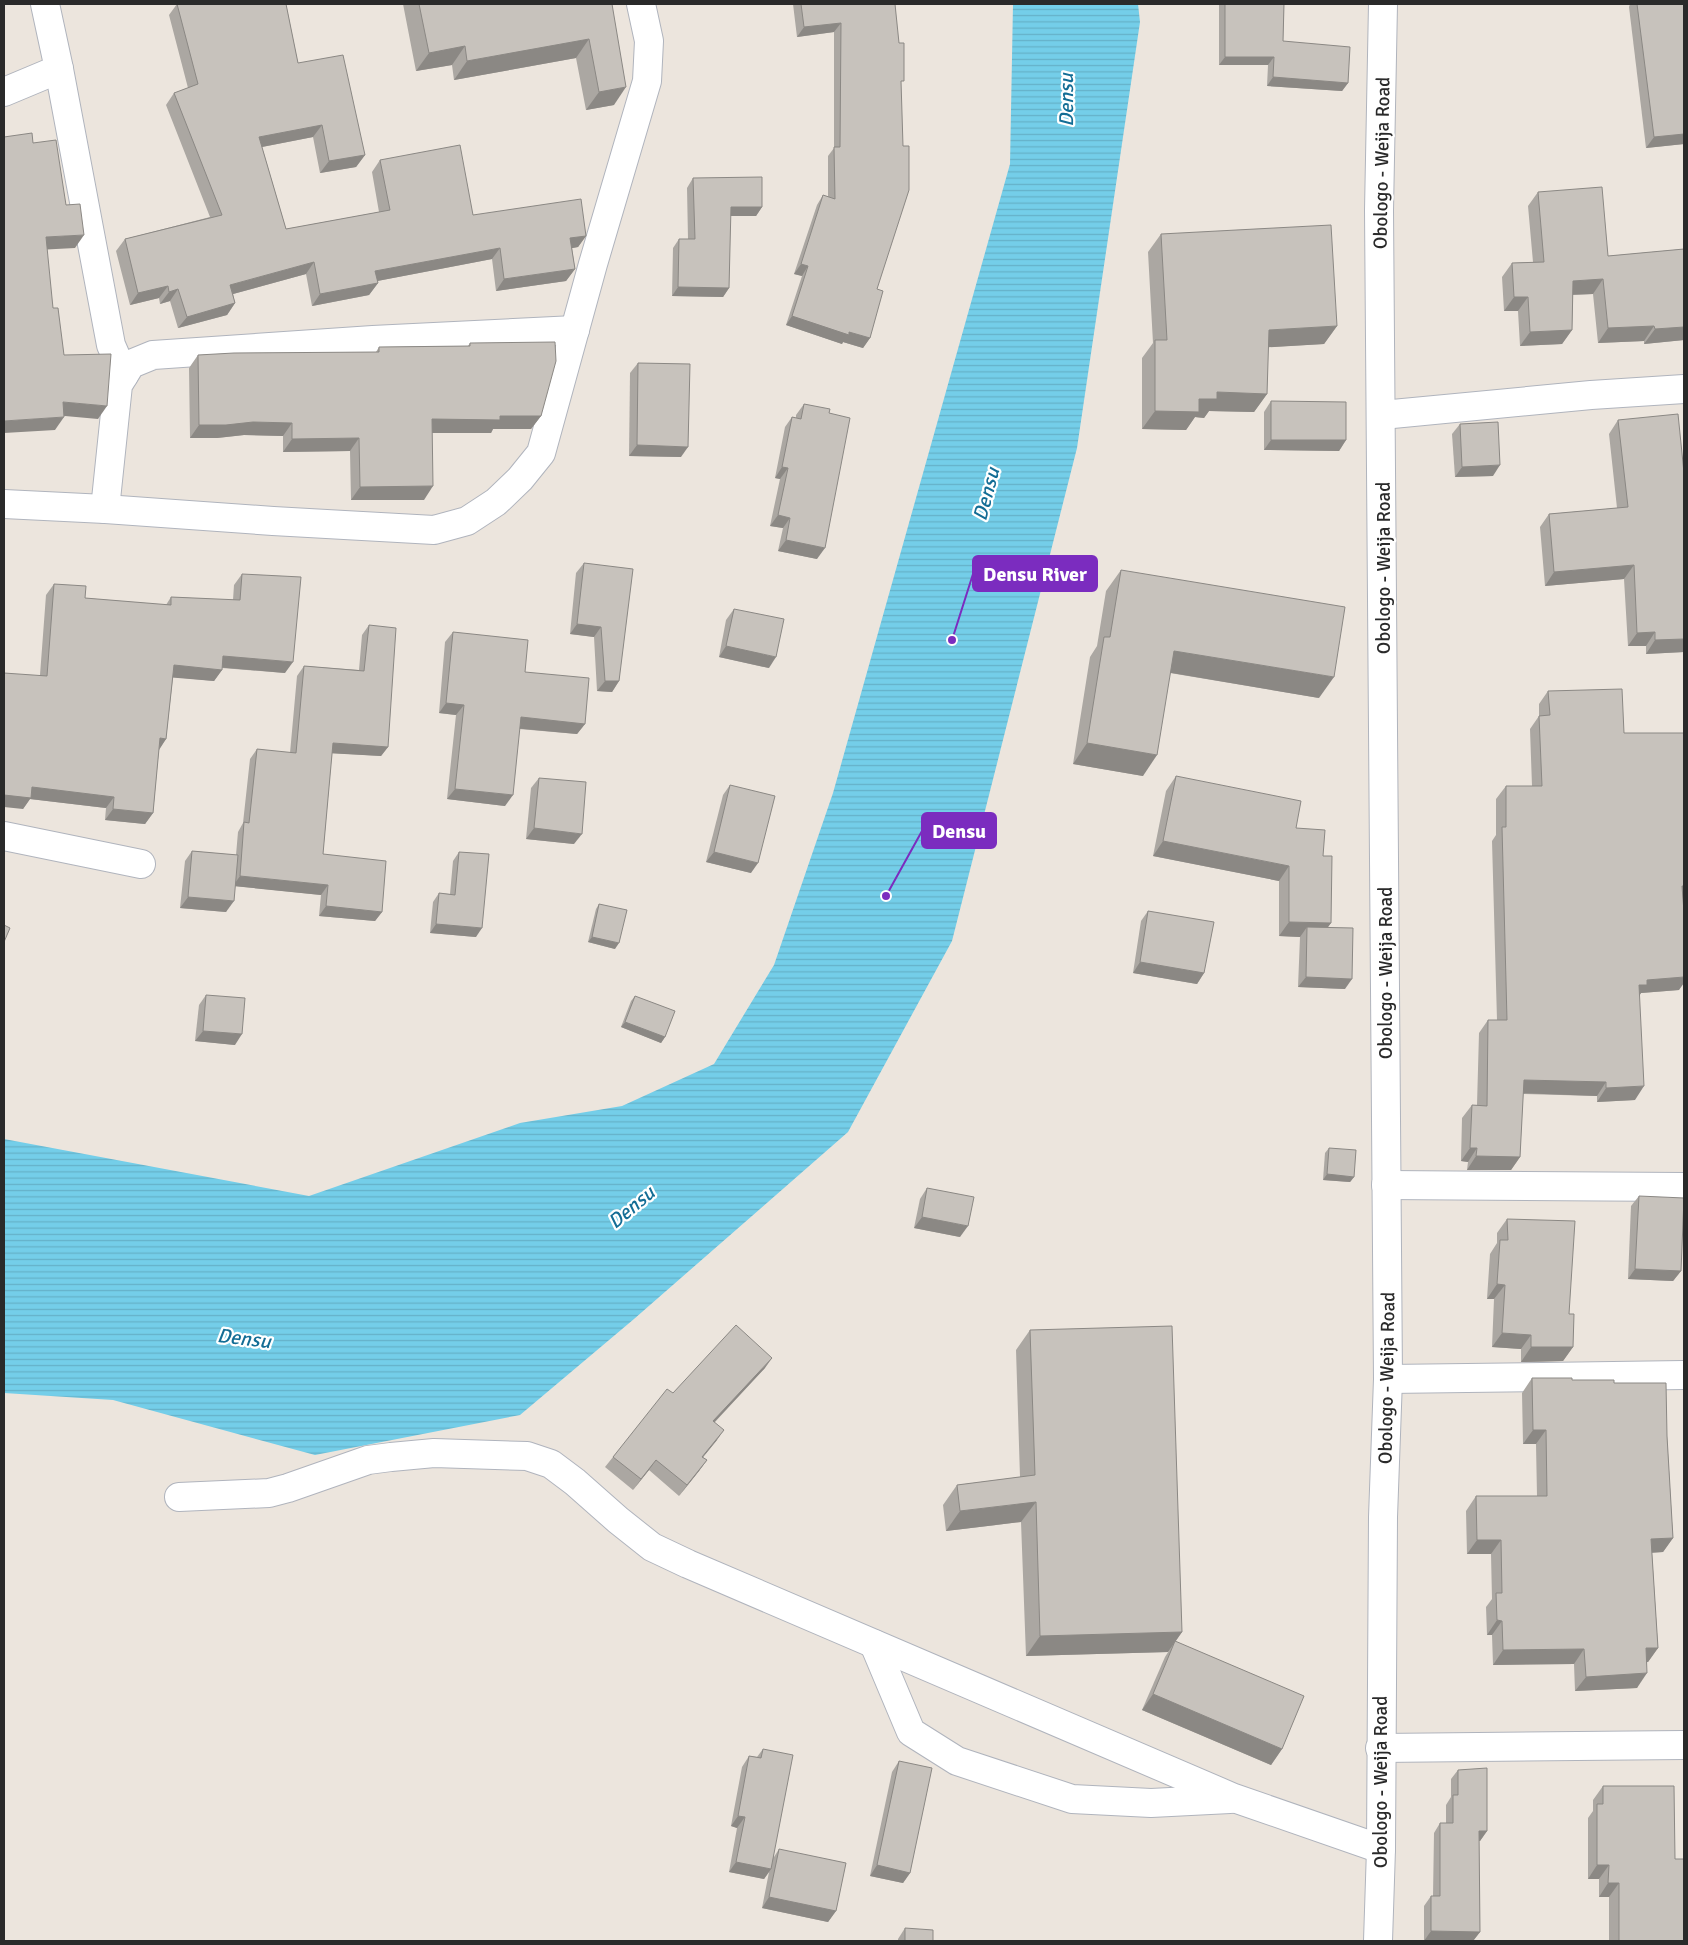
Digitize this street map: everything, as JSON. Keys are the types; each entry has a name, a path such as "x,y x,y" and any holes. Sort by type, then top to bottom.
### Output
{"street":[{"path":"45,4 112,346 124,375"},
{"path":"4,504 105,509 273,522 434,530 467,521 496,502 520,479 541,453 647,81 649,41 641,4"},
{"name":"Obologo - Weija Road","path":"1378,1941 1383,1517 1388,1379 1379,210 1383,4"},
{"path":"4,92 58,69"},
{"path":"105,509 118,385 131,364 153,355 373,340 575,330"},
{"path":"1382,415 1684,388"},
{"path":"4,836 141,864"},
{"path":"1386,1186 1684,1187"},
{"path":"1388,1379 1684,1375"},
{"path":"179,1497 269,1493 368,1460 392,1457 434,1453 527,1456 551,1464 652,1547 688,1564 1234,1798 1380,1849"},
{"path":"874,1644 911,1732 957,1761 1072,1799 1151,1803 1234,1798"},
{"path":"1380,1748 1684,1745"}],"water":[{"path":"1013,4 1138,4 1140,22 1077,448 952,941 848,1132 634,1319 520,1415 315,1455 113,1400 4,1393 4,1139 309,1196 520,1123 622,1106 714,1064 774,965 833,793 1010,164"}],"building":[{"path":"177,4 286,4 298,63 343,55 365,155 329,161 322,125 259,137 286,229 390,210 380,160 460,145 473,215 581,199 586,236 570,238 575,269 504,279 500,248 375,271 378,283 320,294 314,262 230,285 235,303 187,317 178,289 169,292 168,286 138,293 125,239 222,215 174,93 198,84"},
{"path":"419,4 612,4 626,87 599,92 589,39 467,61 465,46 429,53"},
{"path":"801,4 895,4 899,43 904,43 904,81 901,81 903,146 909,146 909,190 877,289 883,291 870,338 849,332 849,335 792,316 808,266 801,264 823,195 835,199 834,147 840,147 841,23 804,27"},
{"path":"1225,4 1284,4 1283,41 1350,47 1348,83 1273,77 1274,57 1225,57"},
{"path":"1637,4 1684,4 1684,134 1654,137"},
{"path":"32,133 33,143 56,140 66,205 80,204 84,235 46,237 53,308 58,308 64,355 111,354 107,406 63,402 64,417 4,421 4,137"},
{"path":"762,177 762,207 731,207 729,288 678,287 679,239 695,239 693,178"},
{"path":"1602,187 1608,256 1684,249 1684,327 1655,329 1654,326 1608,328 1603,279 1573,281 1572,330 1530,332 1528,297 1514,297 1512,263 1544,262 1538,192"},
{"path":"1331,225 1337,326 1269,330 1267,394 1217,392 1217,399 1199,399 1199,412 1155,411 1155,340 1167,340 1161,234"},
{"path":"555,342 556,361 541,416 500,416 500,420 432,419 433,486 360,487 359,438 292,439 292,423 253,422 199,425 198,355 379,352 379,347 470,346 470,343"},
{"path":"638,363 690,364 688,447 637,445"},
{"path":"1271,401 1346,402 1346,440 1271,440"},
{"path":"804,404 830,409 829,413 850,418 825,548 786,540 790,518 778,515 788,468 782,467 792,417 801,419"},
{"path":"1678,414 1684,473 1684,639 1655,640 1655,632 1637,633 1634,565 1554,572 1549,514 1628,507 1618,420"},
{"path":"1498,422 1500,465 1462,467 1460,424"},
{"path":"584,563 633,569 619,681 605,681 601,627 577,624"},
{"path":"1121,570 1345,607 1334,677 1174,651 1157,755 1087,743 1104,637 1110,637"},
{"path":"242,574 301,577 293,662 223,656 222,670 174,665 166,739 160,738 153,813 113,809 114,797 32,787 31,798 4,795 4,673 47,676 54,584 86,586 85,598 171,605 171,597 240,600"},
{"path":"734,609 784,619 776,657 726,646"},
{"path":"369,625 396,628 388,747 333,743 323,854 386,861 382,912 326,906 328,885 240,876 244,822 249,823 257,749 296,753 304,666 364,671"},
{"path":"453,632 528,640 525,672 589,678 585,724 521,717 513,795 455,789 464,705 446,703"},
{"path":"1622,689 1624,733 1684,733 1684,886 1682,886 1684,977 1647,980 1647,985 1639,985 1644,1086 1606,1088 1606,1082 1524,1080 1520,1157 1476,1156 1477,1148 1470,1148 1472,1105 1487,1106 1488,1020 1507,1020 1502,827 1506,827 1506,786 1542,786 1539,716 1550,715 1548,691"},
{"path":"1176,776 1301,801 1296,828 1325,830 1323,856 1332,856 1331,923 1289,922 1289,866 1163,841"},
{"path":"539,778 586,782 582,834 534,828"},
{"path":"730,785 775,796 758,863 714,852"},
{"path":"192,851 238,855 234,901 188,897"},
{"path":"459,852 489,854 482,928 436,924 439,893 455,895"},
{"path":"599,904 627,910 619,943 592,937"},
{"path":"1148,911 1214,922 1204,973 1140,962"},
{"path":"4,925 10,928 4,942"},
{"path":"1307,927 1353,928 1352,979 1306,977"},
{"path":"206,995 245,998 242,1034 203,1031"},
{"path":"635,996 675,1011 665,1037 625,1022"},
{"path":"1329,1148 1356,1150 1354,1177 1327,1174"},
{"path":"927,1188 974,1197 968,1226 922,1217"},
{"path":"1639,1196 1684,1198 1681,1271 1635,1269"},
{"path":"1507,1219 1575,1221 1569,1314 1574,1314 1573,1347 1531,1347 1531,1335 1502,1333 1505,1285 1497,1284 1500,1240 1508,1240"},
{"path":"736,1325 772,1358 713,1421 724,1430 702,1457 707,1460 687,1485 656,1460 641,1479 613,1457 667,1389 673,1393"},
{"path":"1172,1326 1182,1632 1040,1636 1036,1502 960,1511 957,1485 1035,1475 1030,1330"},
{"path":"1532,1378 1614,1380 1614,1383 1666,1383 1673,1538 1651,1539 1658,1648 1646,1648 1647,1673 1586,1677 1584,1649 1503,1650 1502,1621 1497,1620 1496,1593 1502,1593 1501,1540 1477,1540 1476,1496 1547,1496 1546,1430 1533,1430"},
{"path":"1175,1641 1304,1696 1282,1749 1153,1694"},
{"path":"763,1749 793,1755 771,1869 736,1862 745,1817 738,1816 749,1756 761,1758"},
{"path":"899,1761 932,1768 910,1873 877,1865"},
{"path":"1487,1768 1487,1831 1479,1831 1480,1932 1431,1931 1431,1896 1440,1896 1440,1823 1453,1823 1453,1795 1458,1795 1458,1770"},
{"path":"1603,1786 1674,1786 1675,1859 1684,1859 1684,1941 1619,1941 1619,1883 1608,1883 1609,1865 1597,1865 1597,1804 1603,1804"},
{"path":"779,1849 846,1863 836,1911 769,1897"},
{"path":"905,1928 933,1930 933,1941 905,1941"}],"place":[{"name":"Densu River","path":"952,640"},
{"name":"Densu","path":"886,896"}]}
